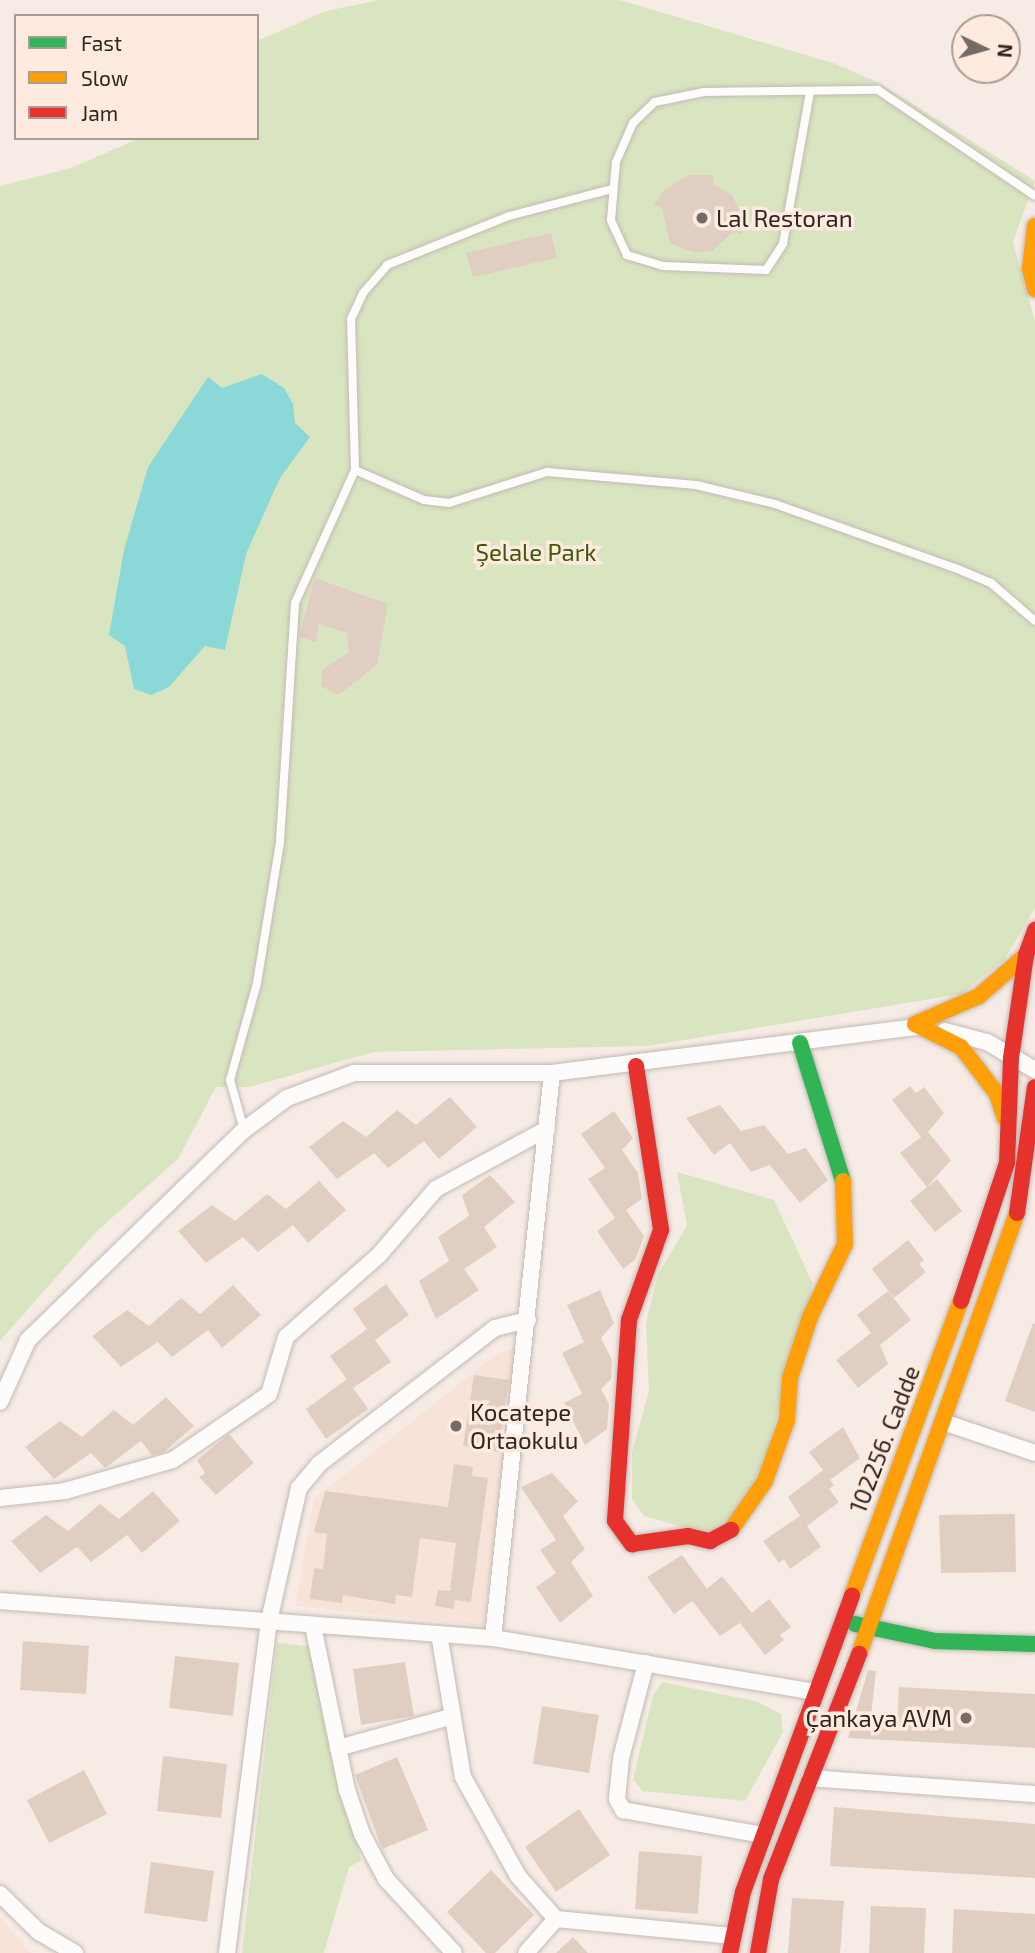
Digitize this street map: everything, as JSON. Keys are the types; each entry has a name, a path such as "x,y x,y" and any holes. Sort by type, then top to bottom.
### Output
{"street":[{"path":"1035,226 1030,268 1035,289"},
{"name":"102256. Cadde","path":"730,1945 763,1835 840,1621 995,1211 1007,1163 1011,1058 1026,955 1035,930"},
{"path":"0,1402 28,1340 244,1130 287,1098 354,1073 552,1073 620,1062 636,1066 915,1024 979,996 1026,955"},
{"path":"915,1024 987,1042 1035,1070"},
{"path":"915,1024 961,1047 997,1094 1008,1129"},
{"path":"636,1066 661,1230 629,1320 615,1521 632,1544 678,1537 710,1541 738,1527 765,1481 787,1420 790,1378 810,1317 845,1244 843,1180 800,1043"},
{"path":"493,1638 552,1073"},
{"name":"102256. Cadde","path":"758,1953 772,1879 869,1628 1023,1195 1035,1087"},
{"path":"0,1498 65,1491 173,1461 269,1394 286,1337 379,1255 436,1189 547,1129"},
{"path":"227,1953 269,1621 299,1488 313,1472 495,1328 527,1320"},
{"path":"943,1422 1035,1453"},
{"path":"0,1601 493,1638 816,1692"},
{"path":"840,1621 935,1641 1035,1644"},
{"path":"313,1626 338,1748 362,1834 386,1879 433,1936 454,1953"},
{"path":"439,1634 450,1717 463,1777 497,1842 556,1919 730,1945"},
{"path":"646,1663 621,1758 617,1799 623,1810 763,1835"},
{"path":"338,1748 450,1717"},
{"path":"810,1778 1035,1794"},
{"path":"0,1894 71,1953"},
{"path":"526,1953 556,1919"}],"lane":[{"path":"810,92 783,244 766,270 663,266 627,255 611,220 612,189 616,162 633,123 655,102 704,92 878,90 1035,196"},
{"path":"244,1130 230,1080 257,983 279,842 295,603 355,470 351,320 363,293 387,265 509,216 612,189"},
{"path":"355,470 424,500 449,503 547,472 696,485 775,504 960,570 991,583 1035,621"}],"shaded area":[{"name":"Kocatepe Ortaokulu","path":"516,1347 484,1626 296,1606 314,1499 497,1354"},
{"path":"0,1917 31,1953 0,1953"}],"green space":[{"name":"Şelale Park","path":"379,0 620,0 836,64 879,83 1035,181 1013,242 1035,321 1035,908 1004,960 961,994 648,1046 374,1052 250,1087 216,1087 178,1159 96,1232 0,1341 0,186 71,168 135,140 259,140 259,40 326,11"},
{"path":"677,1172 774,1200 813,1284 753,1505 708,1534 644,1516 632,1499 632,1452 649,1391 646,1323 658,1274 687,1226"},
{"path":"277,1643 317,1647 361,1861 349,1867 324,1953 242,1953"},
{"path":"662,1682 755,1701 781,1714 783,1732 745,1801 643,1791 633,1780 653,1695"}],"water":[{"path":"262,374 284,388 293,404 295,423 310,437 280,478 246,554 225,650 205,646 169,687 151,695 134,689 125,646 109,635 124,550 148,467 208,377 222,388"}],"building":[{"name":"Lal Restoran","path":"688,175 714,175 713,184 732,195 740,212 742,234 733,232 712,251 693,252 670,243 662,208 654,205 665,189"},
{"path":"551,233 557,258 473,277 466,253"},
{"path":"315,578 388,604 377,665 338,695 321,686 322,670 349,652 347,633 319,624 316,642 299,637"},
{"path":"910,1086 916,1093 924,1087 944,1113 928,1132 951,1160 927,1187 900,1153 921,1137 892,1100"},
{"path":"450,1097 477,1127 439,1159 424,1141 388,1168 374,1153 337,1179 309,1147 343,1121 366,1137 397,1110 416,1125"},
{"path":"720,1105 741,1131 764,1125 788,1154 806,1148 828,1180 800,1203 770,1165 751,1172 730,1143 714,1155 686,1118"},
{"path":"614,1111 633,1138 622,1150 638,1173 642,1199 626,1210 644,1236 635,1260 623,1269 597,1231 615,1218 588,1179 605,1168 581,1134"},
{"path":"490,1175 515,1202 484,1227 497,1247 464,1269 479,1290 436,1319 419,1281 449,1261 438,1237 469,1216 462,1195"},
{"path":"937,1179 962,1211 935,1232 910,1201"},
{"path":"319,1181 346,1210 308,1243 293,1225 258,1252 243,1237 206,1263 178,1231 212,1205 235,1221 267,1194 286,1209"},
{"path":"908,1240 924,1260 919,1264 926,1272 894,1298 872,1269"},
{"path":"386,1284 409,1315 375,1340 391,1362 353,1388 330,1356 367,1329 353,1309"},
{"path":"233,1285 261,1315 222,1348 208,1330 172,1357 158,1342 121,1367 92,1336 127,1310 149,1326 181,1298 200,1314"},
{"path":"600,1290 614,1323 601,1338 612,1360 611,1379 601,1389 609,1404 607,1429 585,1445 564,1403 582,1394 562,1353 584,1342 567,1305"},
{"path":"888,1291 911,1320 880,1345 888,1364 858,1388 836,1360 871,1333 857,1315"},
{"path":"1033,1323 1035,1324 1035,1412 1005,1401"},
{"path":"474,1375 509,1380 498,1452 463,1446"},
{"path":"347,1379 368,1409 326,1439 306,1409"},
{"path":"166,1397 194,1426 164,1452 152,1455 141,1441 105,1468 91,1453 54,1479 25,1447 60,1421 82,1437 114,1410 133,1425"},
{"path":"843,1427 860,1458 830,1480 834,1485 829,1489 839,1502 807,1526 821,1547 790,1569 784,1559 779,1563 763,1541 800,1516 788,1497 823,1470 809,1452"},
{"path":"229,1434 254,1463 216,1495 199,1477 205,1473 197,1460"},
{"path":"454,1464 473,1467 472,1476 488,1478 471,1602 455,1600 454,1609 435,1606 438,1590 450,1591 456,1543 420,1538 412,1597 396,1595 395,1604 343,1595 342,1603 310,1599 314,1568 323,1569 327,1534 314,1532 325,1491 448,1507"},
{"path":"552,1473 578,1501 563,1516 585,1549 571,1562 593,1596 560,1623 536,1587 556,1573 540,1550 556,1540 521,1487"},
{"path":"153,1491 180,1521 142,1553 127,1535 91,1562 77,1547 40,1573 11,1541 46,1515 68,1531 100,1504 119,1519"},
{"path":"1015,1514 1016,1572 941,1573 939,1515"},
{"path":"682,1555 707,1589 722,1576 752,1613 769,1599 791,1627 780,1635 784,1640 765,1655 740,1623 720,1636 692,1601 674,1614 647,1577"},
{"path":"23,1641 89,1646 86,1694 20,1690"},
{"path":"175,1656 239,1663 233,1716 169,1708"},
{"path":"405,1662 414,1716 361,1725 353,1669"},
{"name":"Çankaya AVM","path":"868,1670 876,1671 870,1725 897,1728 899,1687 1035,1694 1035,1748 848,1738"},
{"path":"542,1706 599,1715 589,1773 533,1764"},
{"path":"163,1756 227,1764 221,1818 157,1811"},
{"path":"397,1757 428,1830 382,1849 355,1775"},
{"path":"84,1770 107,1814 49,1843 27,1800"},
{"path":"834,1807 1035,1824 1035,1878 830,1866"},
{"path":"579,1809 610,1855 556,1892 525,1847"},
{"path":"639,1851 702,1856 698,1914 635,1909"},
{"path":"151,1862 214,1871 207,1922 144,1913"},
{"path":"491,1870 534,1915 495,1953 486,1953 447,1912"},
{"path":"792,1898 844,1901 840,1953 788,1953"},
{"path":"871,1906 926,1908 924,1953 869,1953"},
{"path":"954,1909 1035,1914 1035,1953 952,1953"},
{"path":"573,1937 588,1953 556,1953"}],"traffic: fast":[{"path":"800,1043 843,1181"},
{"path":"855,1624 935,1641 1035,1644"}],"traffic: slow":[{"path":"1035,226 1030,269 1035,289"},
{"path":"915,1024 979,996 1026,955"},
{"path":"915,1024 961,1047 997,1094 1005,1119"},
{"path":"731,1530 765,1481 787,1420 790,1378 810,1317 845,1244 843,1181"},
{"path":"859,1654 1017,1213"},
{"path":"852,1595 961,1301"}],"traffic: jam":[{"path":"961,1301 1007,1163 1011,1058 1026,955 1035,930"},
{"path":"636,1066 661,1230 629,1320 615,1521 632,1544 688,1536 710,1541 731,1530"},
{"path":"1017,1213 1035,1087"},
{"path":"730,1953 743,1892 852,1595"},
{"path":"758,1953 771,1879 859,1654"}],"place":[{"name":"Lal Restoran","path":"702,218"},
{"name":"Kocatepe Ortaokulu","path":"456,1426"},
{"name":"Çankaya AVM","path":"966,1718"}]}
